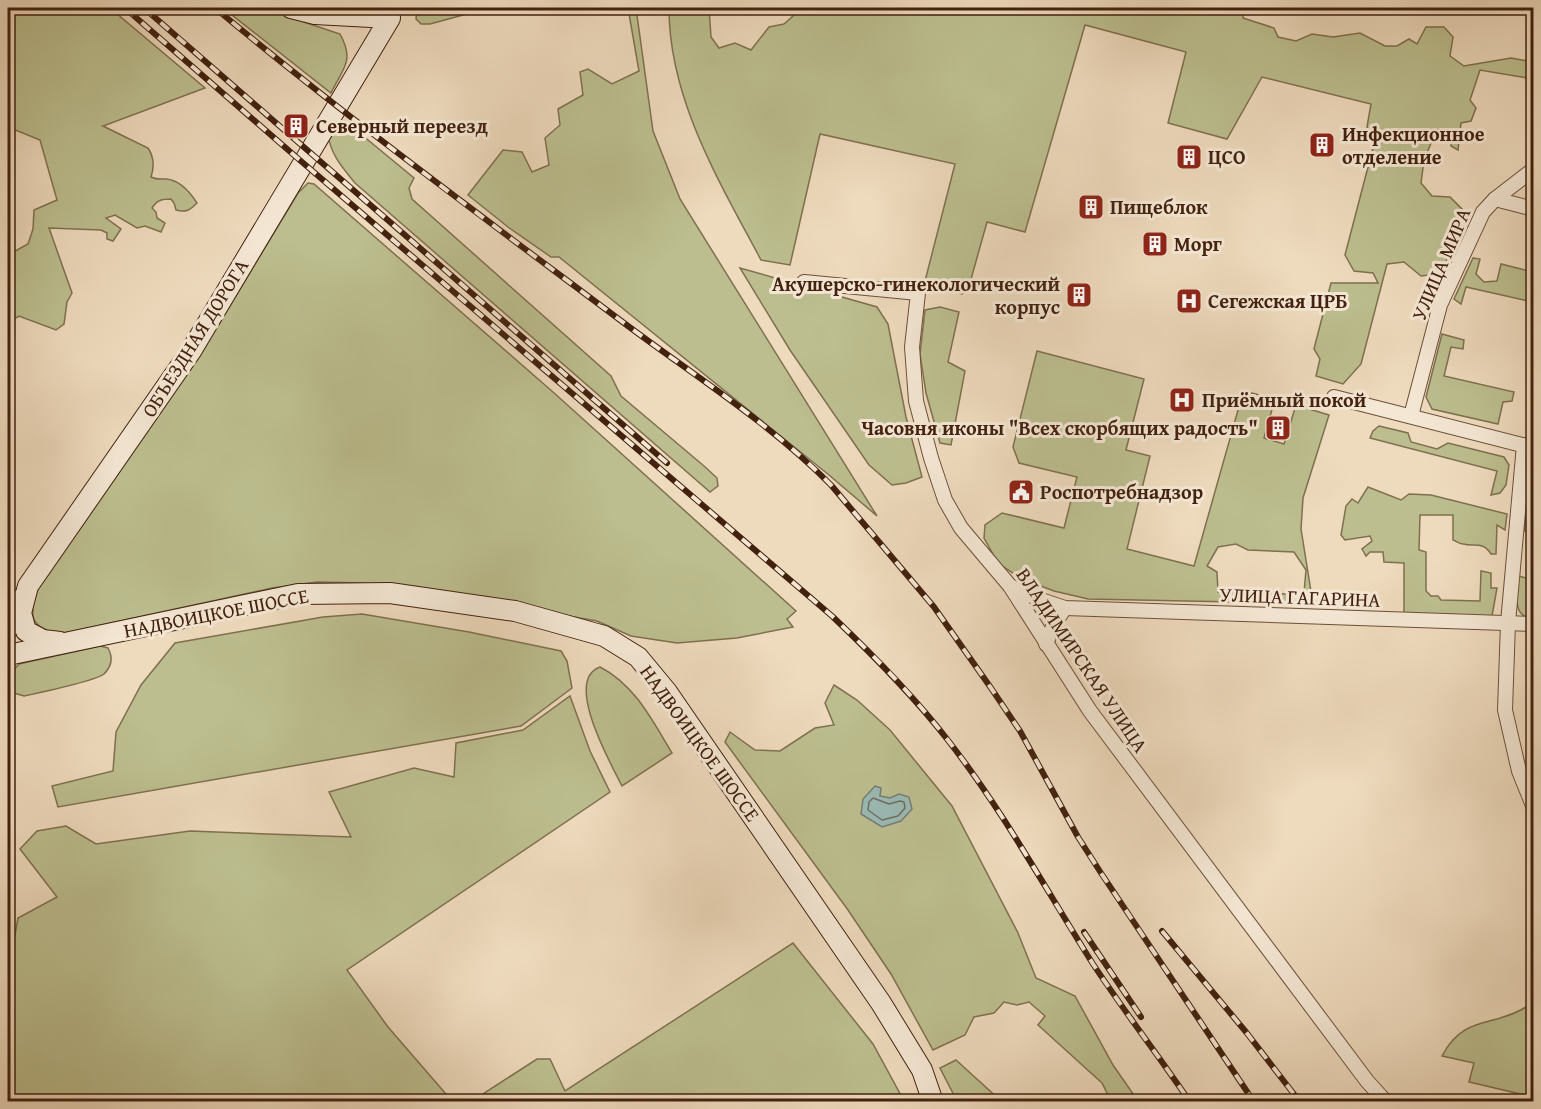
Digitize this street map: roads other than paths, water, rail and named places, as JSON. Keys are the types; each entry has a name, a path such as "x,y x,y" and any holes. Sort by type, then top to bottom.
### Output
{"main road":[{"path":"291,8 315,14 394,13"},
{"name":"ОБЪЕЗДНАЯ ДОРОГА","path":"65,643 43,640 26,631 21,613 28,586 191,351 394,13"},
{"path":"8,628 28,586"},
{"name":"НАДВОИЦКОЕ ШОССЕ","path":"8,655 298,594 390,593 515,612 604,636 638,657 667,692 881,1003 922,1070 933,1101"}],"street":[{"name":"УЛИЦА МИРА","path":"1411,416 1440,306 1483,212 1495,199 1533,169"},
{"path":"1495,199 1533,209"},
{"name":"ВЛАДИМИРСКАЯ УЛИЦА","path":"804,282 918,293 912,347 916,400 945,500 962,528 1010,586 1090,711 1366,1081 1386,1101"},
{"path":"1334,397 1528,447 1508,623 1505,710 1519,771 1533,808"},
{"name":"УЛИЦА ГАГАРИНА","path":"1010,586 1065,608 1533,624"},
{"path":"1046,644 1054,624 1065,608"}],"water":[{"path":"875,786 881,788 880,796 890,798 899,794 909,797 912,809 901,821 882,827 861,814 863,799"}],"railway":[{"path":"125,8 832,616 877,660 920,706 967,766 1005,821 1093,964 1190,1102"},
{"path":"144,8 667,463"},
{"path":"215,8 416,167 755,419 782,440 831,485 934,607 991,688 1020,731 1078,837 1254,1102"},
{"path":"1162,931 1246,1032 1300,1102"},
{"path":"1084,932 1141,1017"}],"place":[{"name":"Северный переезд","path":"296,126"},
{"name":"Инфекционное отделение","path":"1322,145"},
{"name":"ЦСО","path":"1189,157"},
{"name":"Пищеблок","path":"1091,207"},
{"name":"Морг","path":"1155,244"},
{"name":"Акушерско-гинекологический корпус","path":"1079,295"},
{"name":"Сегежская ЦРБ","path":"1189,301"},
{"name":"Приёмный покой","path":"1182,400"},
{"name":"Часовня иконы \"Всех скорбящих радость\"","path":"1278,428"},
{"name":"Роспотребнадзор","path":"1021,492"}]}
